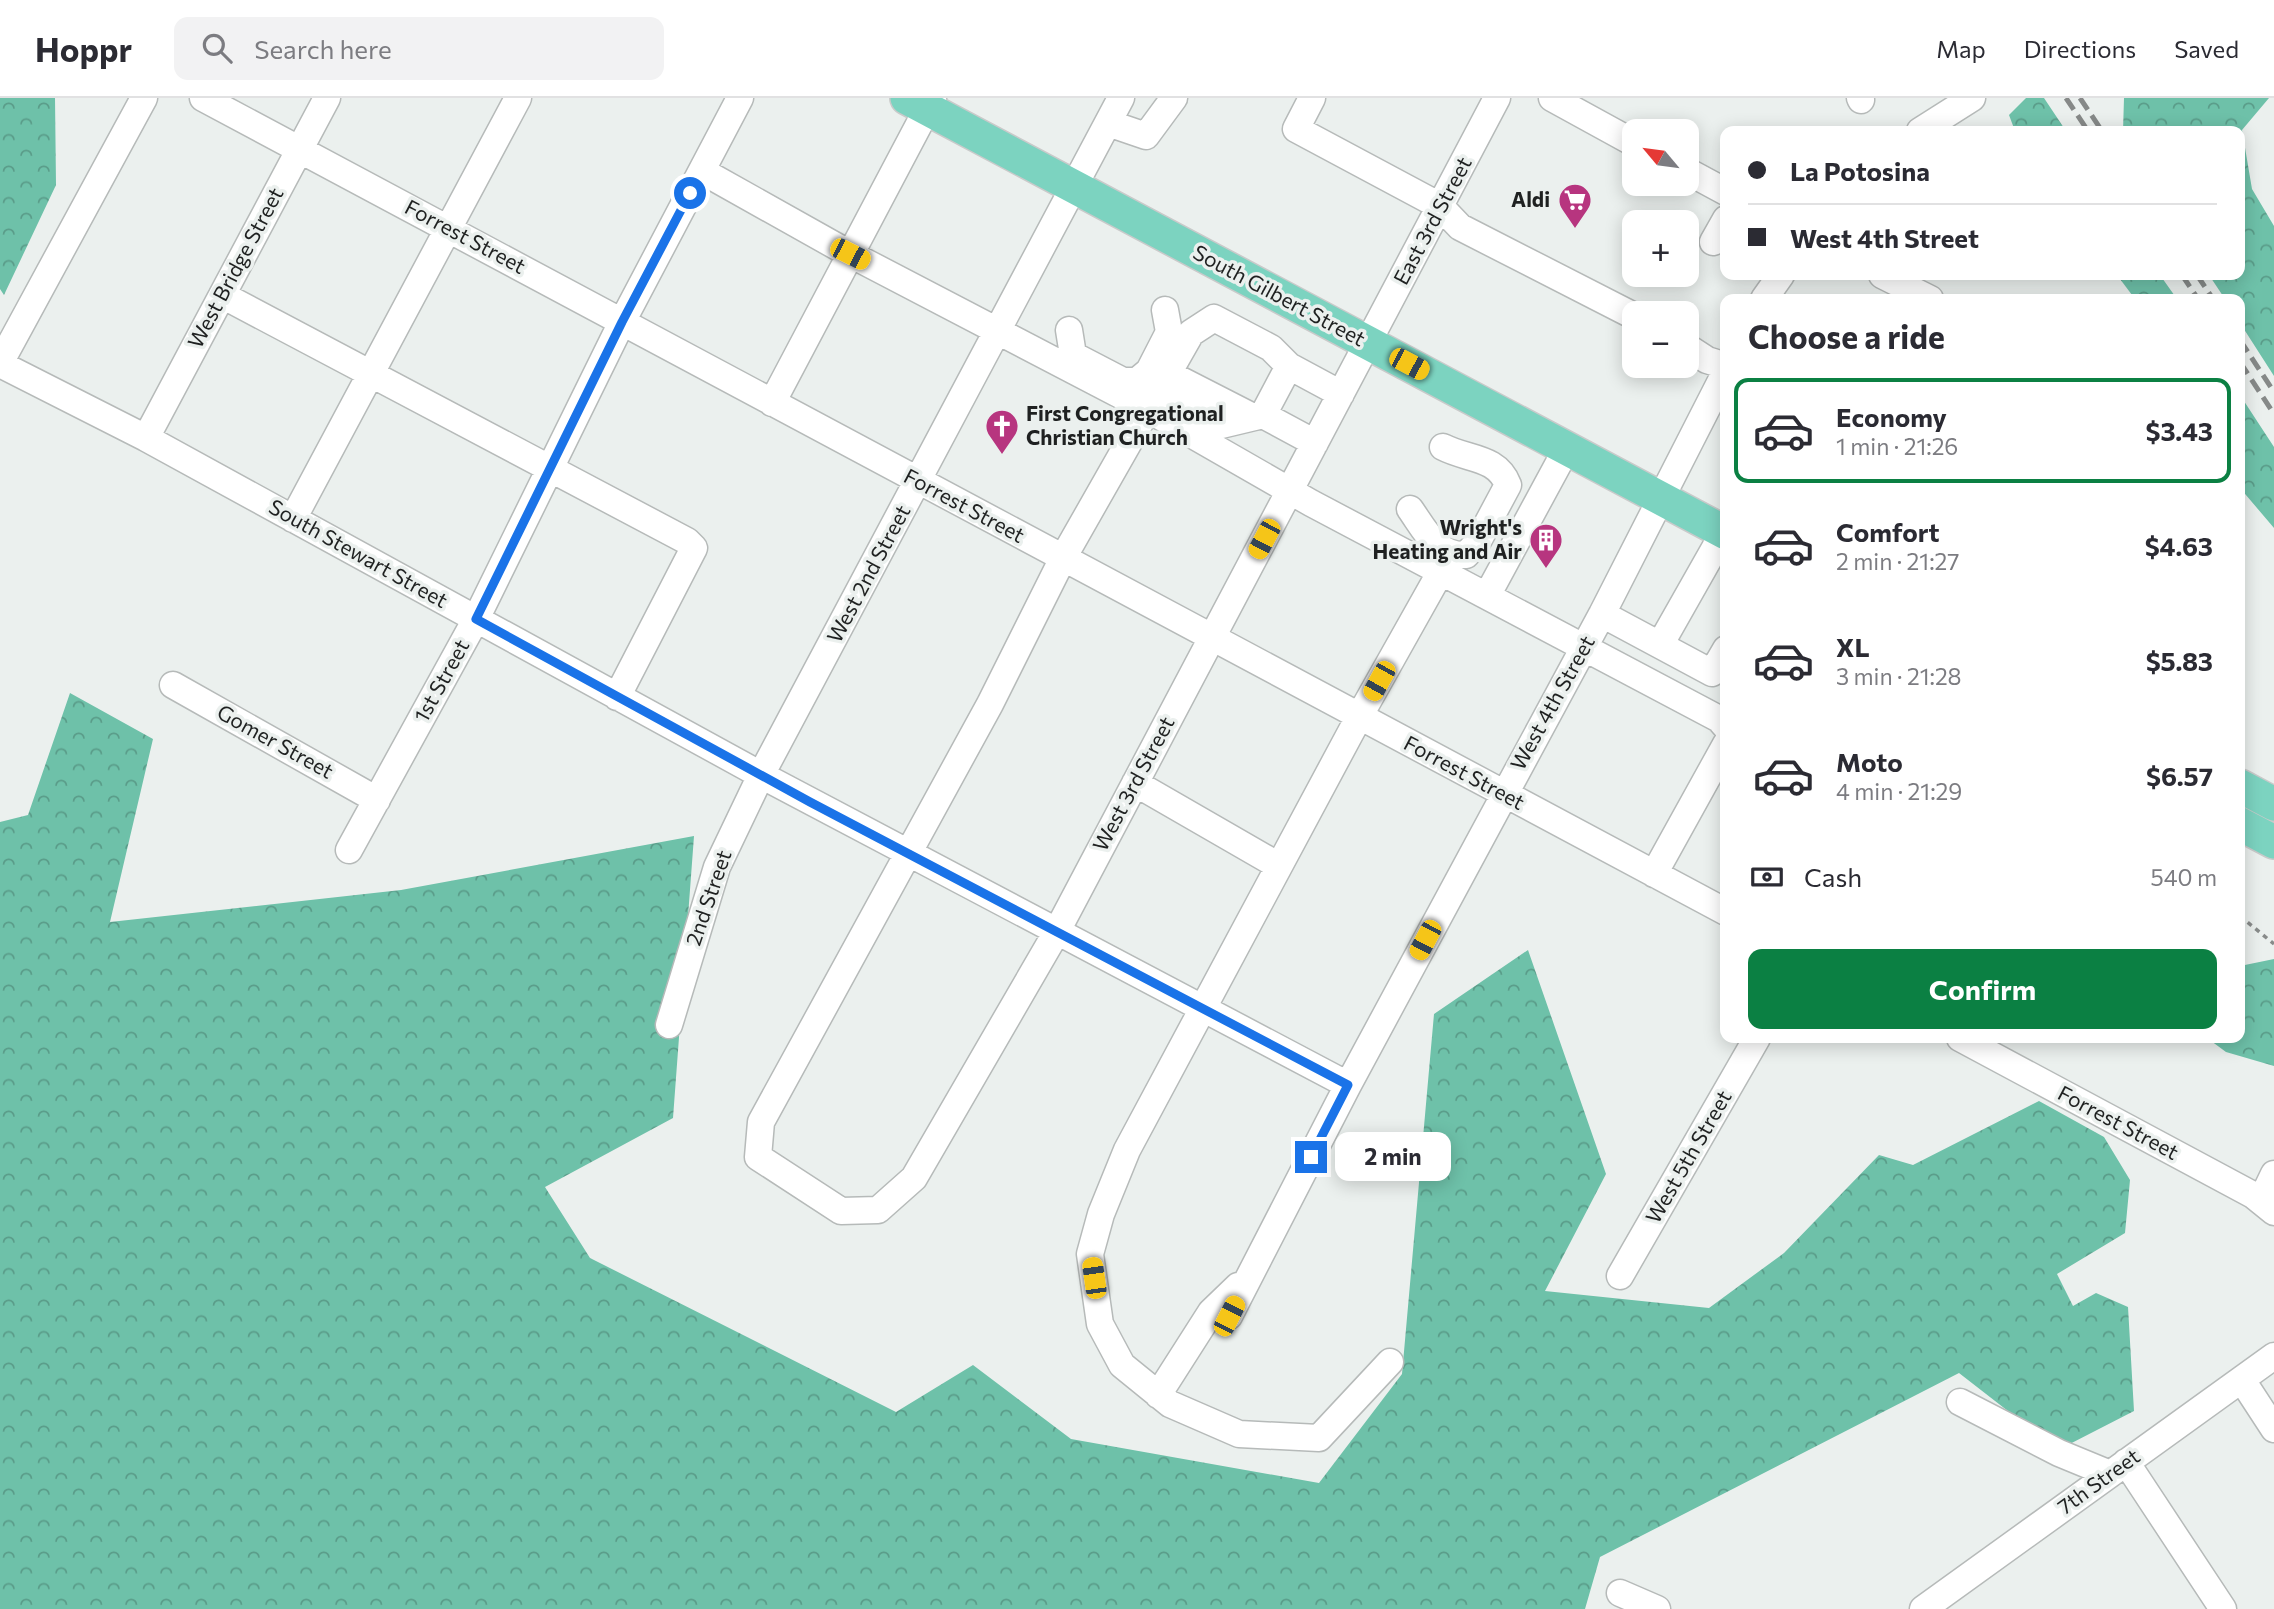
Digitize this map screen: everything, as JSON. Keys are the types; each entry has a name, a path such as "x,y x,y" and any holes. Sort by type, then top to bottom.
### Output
{"main road":[{"name":"South Gilbert Street","path":"922,102 1074,187 1720,529"},
{"path":"2245,789 2274,804"},
{"path":"2245,827 2274,842"}],"street":[{"path":"0,363 144,98"},
{"name":"Forrest Street","path":"204,98 1720,909"},
{"name":"West Bridge Street","path":"146,438 327,98"},
{"path":"293,519 372,376 518,98"},
{"name":"1st Street","path":"349,850 476,619 622,322 740,98"},
{"name":"West 2nd Street","path":"761,775 1121,98"},
{"path":"1108,123 1146,136 1174,98"},
{"path":"1312,98 1296,129 1440,206 1460,227 1622,310"},
{"name":"East 3rd Street","path":"1368,343 1497,98"},
{"path":"1552,98 1622,136"},
{"path":"1928,126 1972,98"},
{"path":"772,403 850,254 922,102"},
{"path":"702,171 850,254 998,330 1158,392 1217,426 1258,416 1315,443"},
{"path":"1699,178 1720,189"},
{"path":"1713,242 1720,230"},
{"path":"1892,280 1920,294"},
{"path":"222,295 687,541 694,548 617,696"},
{"path":"1069,330 1073,355 1124,381 1137,380 1149,371 1170,332 1165,310"},
{"path":"908,854 1063,558 1191,333 1214,318 1271,348 1289,366 1341,394"},
{"name":"West 3rd Street","path":"908,854 761,1122 758,1157 841,1211 878,1210 914,1178 1056,933 1368,343"},
{"path":"1699,355 1720,366"},
{"name":"South Stewart Street","path":"0,363 146,438 908,854 1348,1085"},
{"path":"1258,416 1289,366"},
{"name":"West 4th Street","path":"1229,1316 1502,794 1602,614 1720,381"},
{"path":"1158,392 1290,490 1720,720"},
{"path":"1410,509 1441,550 1454,556 1466,555 1477,543 1507,485 1505,478 1502,470 1488,461 1461,456 1443,447"},
{"path":"1488,594 1567,449"},
{"path":"1660,645 1720,541"},
{"path":"1390,1362 1320,1438 1238,1434 1170,1404 1122,1365 1100,1324 1090,1254 1101,1214 1120,1165 1201,1009 1441,571"},
{"path":"1602,614 1712,673 1720,659"},
{"name":"Gomer Street","path":"173,685 377,800"},
{"path":"1654,874 1720,755"},
{"name":"2nd Street","path":"669,1025 717,867 761,775"},
{"path":"1135,783 1279,866"},
{"name":"West 5th Street","path":"1620,1276 1754,1043"},
{"name":"Forrest Street","path":"1970,1043 2267,1206"},
{"path":"2267,1206 2274,1174"},
{"path":"1158,1395 1211,1312 1250,1276"},
{"name":"7th Street","path":"1923,1609 2274,1356"},
{"path":"2242,1380 2274,1429"},
{"path":"1960,1402 2059,1453 2118,1468 2223,1609"},
{"path":"1620,1593 1657,1609"}],"path":[{"path":"2245,920 2274,944"}],"green space":[{"path":"0,98 55,98 56,185 4,295 0,289"},
{"path":"2026,98 2044,98 2063,126 2013,126 2009,115"},
{"path":"2124,98 2269,98 2245,126 2123,126"},
{"path":"2245,148 2252,189 2274,226 2274,376 2245,331 2245,294 2222,294 2212,280 2245,280"},
{"path":"2121,280 2164,280 2173,294 2131,294"},
{"path":"2245,403 2274,447 2274,528 2245,494"},
{"path":"70,693 153,739 110,922 401,890 694,836 673,1118 545,1187 590,1258 896,1412 973,1365 1071,1439 1319,1483 1402,1374 1434,1014 1528,950 1606,1174 1545,1291 1709,1308 1784,1253 1879,1155 1913,1165 2039,1101 2104,1137 2130,1180 2125,1233 2057,1274 2073,1306 2096,1293 2128,1307 2134,1411 2058,1450 1959,1373 1600,1557 1585,1609 0,1609 0,822 28,815"},
{"path":"2274,959 2274,1066 2226,1052 2214,1043 2245,1043 2245,965"}],"railway":[{"path":"2066,98 2085,126"},
{"path":"2080,98 2099,126"},
{"path":"2185,280 2195,294"},
{"path":"2200,280 2210,294"},
{"path":"2245,348 2274,392"},
{"path":"2245,370 2274,414"}],"place":[{"name":"Aldi","path":"1575,230"},
{"name":"First Congregational Christian Church","path":"1002,456"},
{"name":"Wright's Heating and Air","path":"1546,570"}],"route":[{"path":"690,193 622,322 476,619 810,802 1348,1085 1311,1157"}]}
